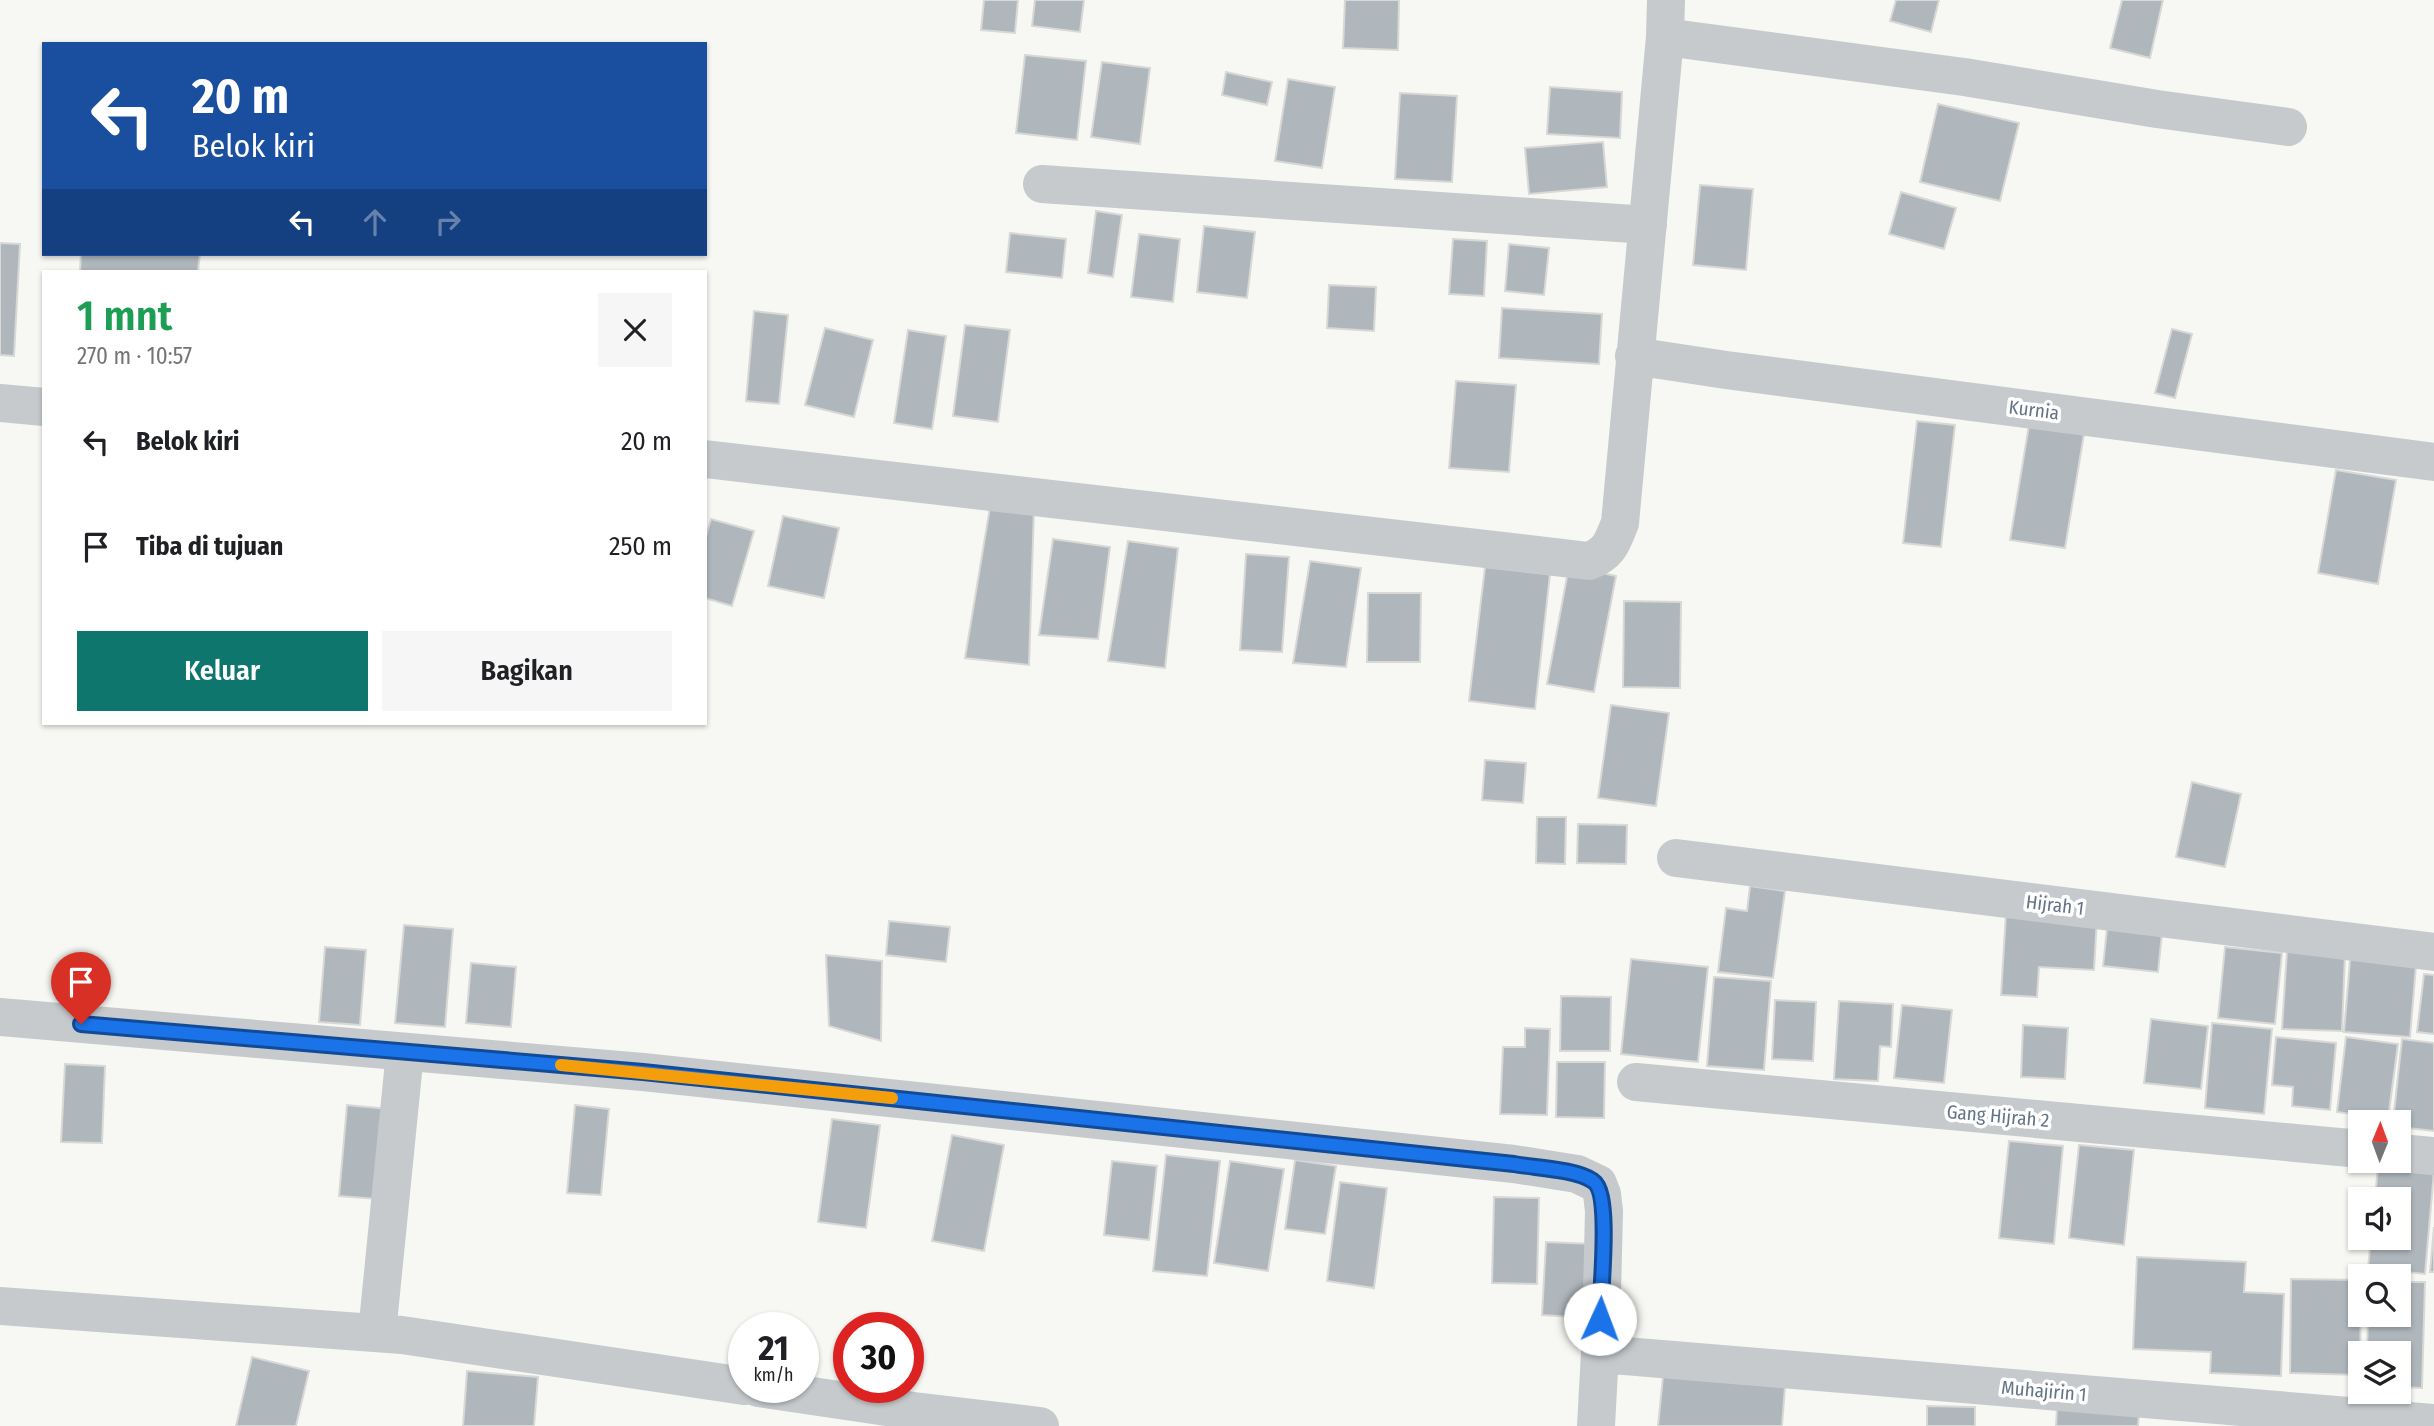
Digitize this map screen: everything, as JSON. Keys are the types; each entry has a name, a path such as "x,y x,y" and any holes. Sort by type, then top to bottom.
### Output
{"street":[{"path":"707,459 1589,561 1602,556 1612,544 1620,523 1665,18 1964,77 2157,109 2288,127"},
{"path":"1042,184 1648,225"},
{"name":"Kurnia","path":"1634,356 2434,462"},
{"path":"0,403 42,407"},
{"name":"Hijrah 1","path":"1676,858 2434,952"},
{"path":"0,1017 670,1075 1500,1163 1577,1174 1598,1184 1604,1211 1596,1426"},
{"path":"377,1333 405,1052"},
{"name":"Gang Hijrah 2","path":"1636,1082 2348,1148"},
{"path":"2412,1154 2434,1156"},
{"path":"0,1306 402,1335 728,1384"},
{"name":"Muhajirin 1","path":"1601,1334 1604,1348 1613,1355 2434,1423"},
{"path":"819,1397 1040,1426"}],"building":[{"path":"984,0 1018,0 1015,33 981,30"},
{"path":"1035,0 1084,0 1080,32 1032,26"},
{"path":"1345,0 1399,0 1398,50 1343,48"},
{"path":"1896,0 1939,0 1931,32 1890,21"},
{"path":"2122,0 2163,0 2150,58 2110,48"},
{"path":"1025,55 1086,61 1077,140 1016,133"},
{"path":"1102,62 1150,68 1140,144 1091,137"},
{"path":"1226,72 1272,82 1267,105 1222,95"},
{"path":"1288,79 1335,87 1322,168 1275,161"},
{"path":"1550,87 1622,92 1620,138 1547,134"},
{"path":"1400,93 1457,96 1452,182 1395,179"},
{"path":"1938,104 2019,123 2000,201 1920,182"},
{"path":"1603,142 1607,187 1529,194 1525,148"},
{"path":"1700,185 1753,189 1746,270 1693,265"},
{"path":"1901,192 1956,208 1944,249 1889,234"},
{"path":"1096,211 1122,215 1113,277 1088,273"},
{"path":"1204,226 1255,232 1247,298 1197,292"},
{"path":"1010,233 1066,239 1062,278 1006,272"},
{"path":"1139,234 1180,239 1173,302 1131,297"},
{"path":"1453,239 1487,241 1484,296 1449,294"},
{"path":"0,243 20,244 14,356 0,355"},
{"path":"1509,244 1549,248 1544,295 1505,291"},
{"path":"81,256 200,256 198,270 80,270"},
{"path":"1329,285 1376,287 1374,331 1327,328"},
{"path":"1502,308 1602,314 1599,364 1499,358"},
{"path":"754,311 788,315 779,404 746,401"},
{"path":"965,325 1010,330 998,422 953,416"},
{"path":"825,328 873,340 854,417 805,405"},
{"path":"2172,329 2192,334 2175,398 2155,393"},
{"path":"908,330 946,336 932,429 894,423"},
{"path":"1456,381 1516,385 1509,472 1449,468"},
{"path":"1917,421 1955,425 1941,547 1903,543"},
{"path":"2029,425 2084,434 2065,548 2010,540"},
{"path":"2336,470 2396,480 2378,584 2318,573"},
{"path":"991,501 1034,509 1029,665 965,658"},
{"path":"783,516 839,528 824,598 768,586"},
{"path":"711,519 754,531 732,606 707,599 707,533"},
{"path":"1053,539 1110,547 1098,639 1039,635"},
{"path":"1128,541 1178,548 1165,668 1108,661"},
{"path":"1246,554 1289,557 1282,652 1240,650"},
{"path":"1310,561 1361,568 1346,667 1293,663"},
{"path":"1569,566 1616,576 1594,692 1547,684"},
{"path":"1485,567 1550,574 1535,709 1469,701"},
{"path":"1368,593 1421,593 1420,662 1367,662"},
{"path":"1624,601 1681,602 1680,688 1623,687"},
{"path":"1611,705 1669,713 1656,806 1598,798"},
{"path":"1485,760 1526,763 1523,803 1482,800"},
{"path":"2192,782 2241,794 2225,867 2176,857"},
{"path":"1537,817 1566,817 1565,864 1536,863"},
{"path":"1578,824 1627,825 1626,864 1577,863"},
{"path":"1750,886 1785,891 1773,978 1718,972 1726,908 1747,911"},
{"path":"2006,913 2097,918 2094,970 2039,967 2037,997 2001,995"},
{"path":"2108,919 2163,924 2158,972 2103,966"},
{"path":"889,921 950,927 946,962 886,955"},
{"path":"404,925 453,929 445,1027 395,1023"},
{"path":"325,947 366,950 360,1025 319,1022"},
{"path":"2225,947 2282,953 2275,1024 2218,1018"},
{"path":"2351,948 2417,954 2410,1037 2344,1032"},
{"path":"2287,951 2345,954 2342,1031 2282,1029"},
{"path":"826,955 882,961 881,1041 829,1026"},
{"path":"1631,959 1708,967 1698,1062 1621,1054"},
{"path":"471,963 516,967 511,1027 466,1023"},
{"path":"2424,974 2434,975 2434,1034 2417,1032"},
{"path":"1714,977 1771,981 1764,1070 1707,1066"},
{"path":"1561,996 1611,997 1610,1051 1560,1051"},
{"path":"1775,1000 1816,1002 1813,1061 1772,1059"},
{"path":"1839,1001 1893,1004 1891,1047 1880,1046 1878,1081 1834,1079"},
{"path":"1902,1005 1952,1010 1944,1083 1894,1078"},
{"path":"2151,1019 2208,1026 2201,1089 2144,1083"},
{"path":"2212,1023 2272,1029 2264,1114 2205,1108"},
{"path":"2023,1025 2068,1028 2065,1079 2021,1077"},
{"path":"1525,1028 1550,1029 1547,1115 1500,1114 1503,1047 1525,1047"},
{"path":"2276,1037 2336,1043 2330,1110 2292,1106 2293,1087 2272,1085"},
{"path":"2346,1037 2398,1044 2389,1110 2337,1112"},
{"path":"2402,1039 2434,1043 2434,1131 2412,1128 2412,1110 2394,1110"},
{"path":"1557,1062 1605,1062 1604,1118 1556,1117"},
{"path":"65,1064 105,1066 102,1143 61,1142"},
{"path":"347,1105 399,1110 391,1200 339,1196"},
{"path":"575,1105 609,1109 601,1195 567,1193"},
{"path":"832,1119 880,1125 866,1228 818,1222"},
{"path":"952,1135 1004,1145 984,1251 932,1241"},
{"path":"2009,1141 2063,1146 2054,1244 1999,1238"},
{"path":"2079,1145 2134,1150 2124,1245 2069,1238"},
{"path":"1166,1155 1220,1161 1207,1276 1153,1271"},
{"path":"1295,1160 1336,1166 1325,1234 1285,1229"},
{"path":"1112,1161 1157,1166 1149,1240 1104,1235"},
{"path":"1230,1161 1284,1169 1268,1271 1214,1263"},
{"path":"2412,1169 2434,1171 2425,1274 2411,1273 2411,1264 2368,1264 2370,1250 2411,1250 2411,1187 2376,1187 2377,1173 2411,1173"},
{"path":"1340,1182 1387,1188 1374,1288 1327,1281"},
{"path":"1494,1197 1539,1198 1537,1284 1492,1283"},
{"path":"2434,1227 2434,1272 2430,1272"},
{"path":"1546,1242 1593,1244 1590,1318 1542,1315"},
{"path":"2137,1257 2246,1262 2244,1292 2284,1294 2281,1376 2210,1373 2211,1352 2133,1349"},
{"path":"2291,1279 2348,1280 2348,1327 2361,1327 2360,1341 2348,1341 2348,1375 2290,1373"},
{"path":"2411,1282 2425,1282 2422,1388 2411,1388 2411,1341 2367,1341 2368,1327 2411,1327"},
{"path":"252,1357 309,1371 296,1426 236,1426"},
{"path":"467,1371 538,1377 534,1426 463,1426"},
{"path":"1663,1376 1785,1387 1782,1426 1658,1426"},
{"path":"1927,1406 1975,1407 1975,1426 1927,1426"},
{"path":"2057,1409 2139,1414 2138,1426 2056,1426"}],"slow traffic":[{"path":"561,1065 892,1098"}],"route":[{"path":"81,1024 643,1072 1514,1164 1577,1174 1598,1184 1602,1194 1604,1234 1600,1319"}]}
